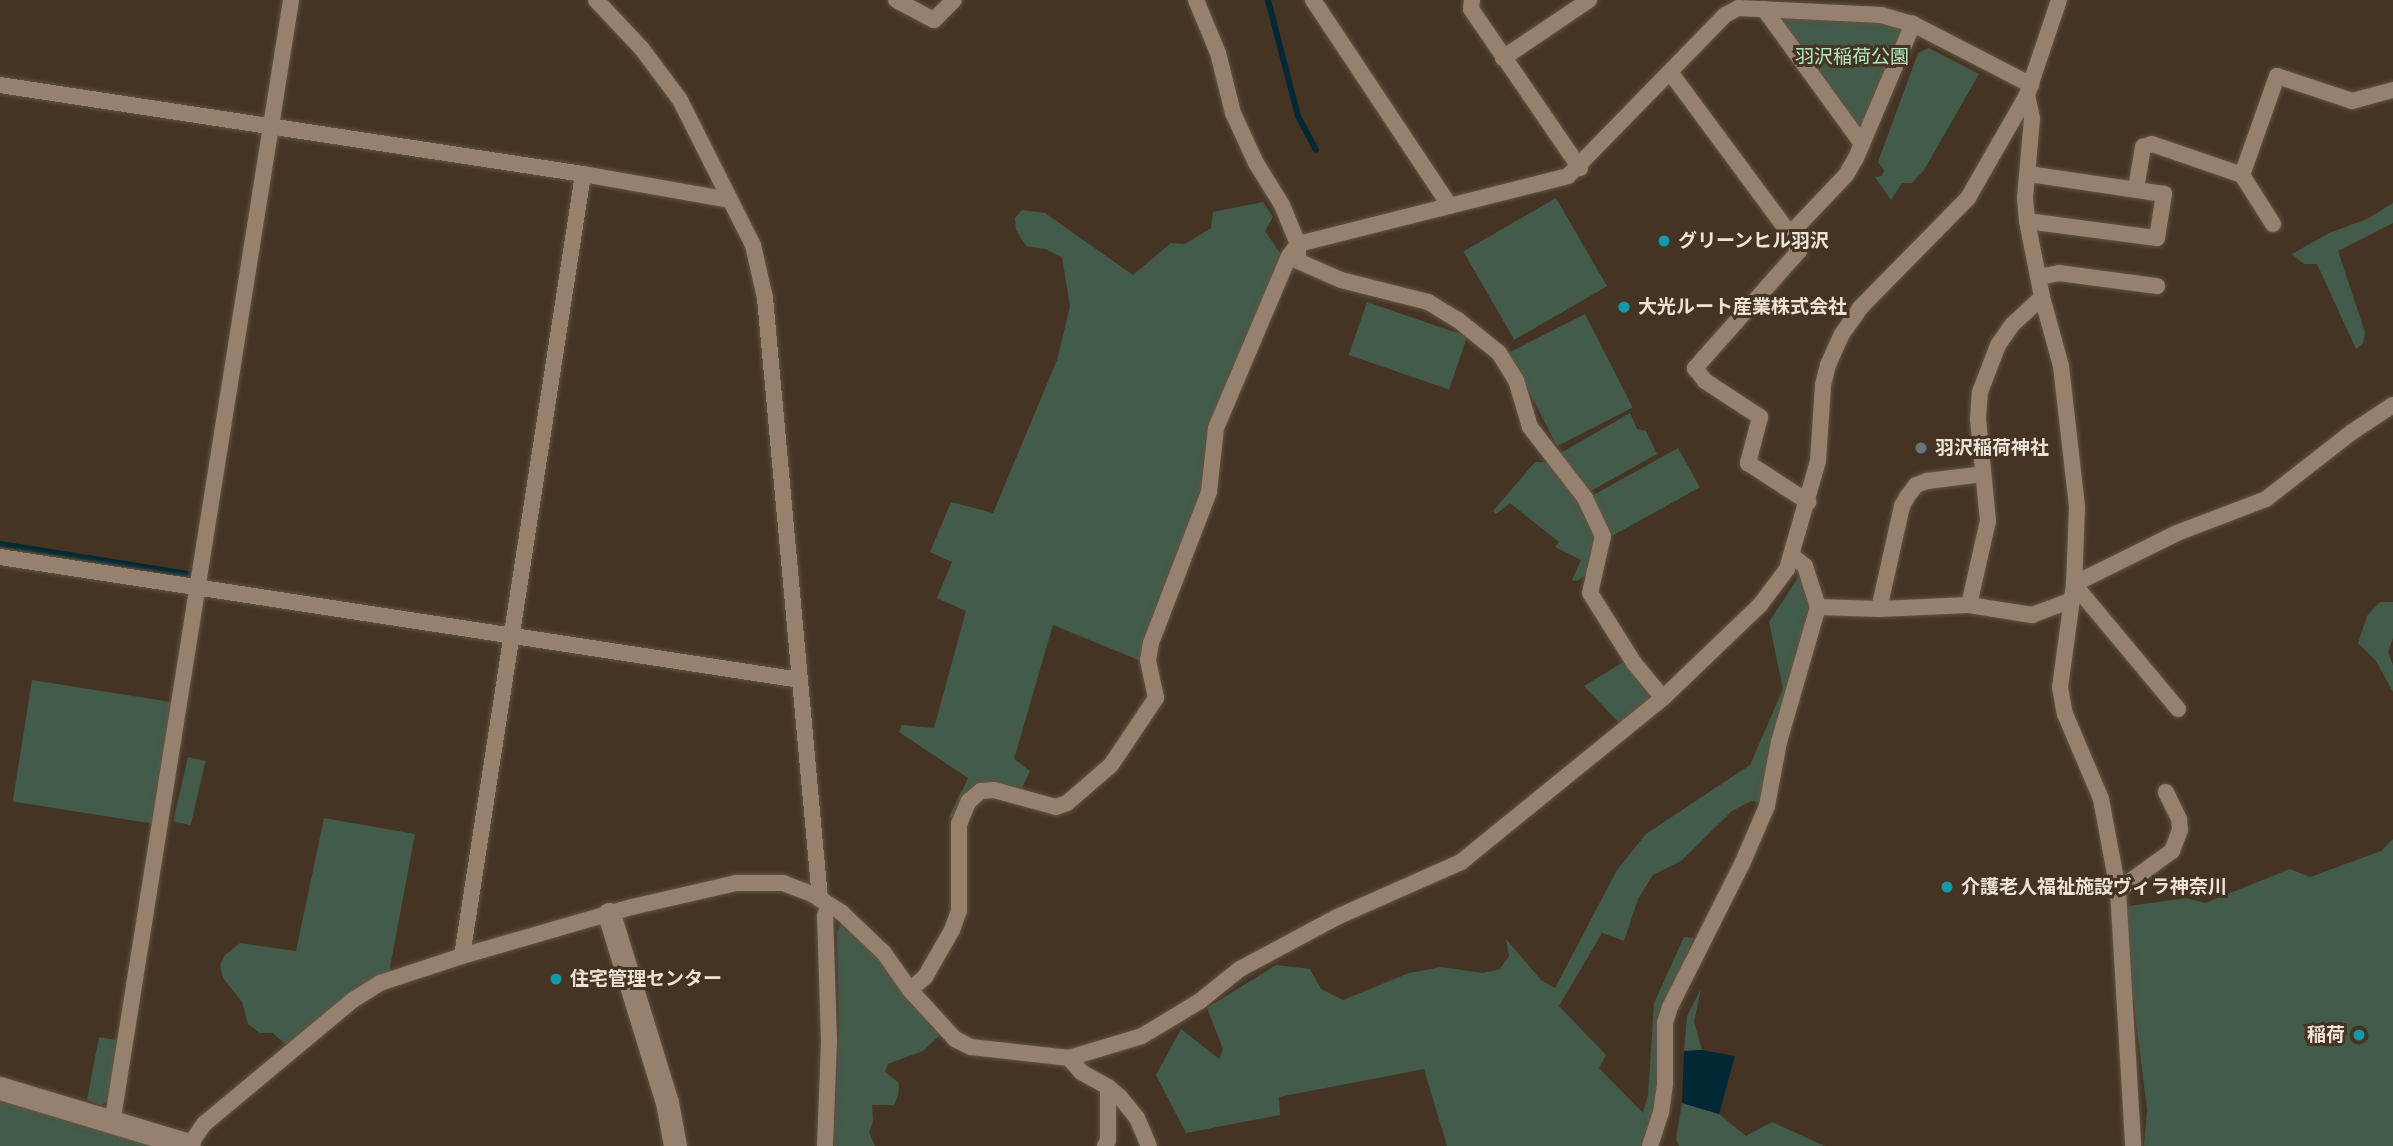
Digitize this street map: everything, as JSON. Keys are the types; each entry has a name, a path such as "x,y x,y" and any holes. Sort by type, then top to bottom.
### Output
{"street":[{"path":"112,1124 291,0"},
{"path":"596,0 642,49 680,100 753,245 765,298 800,681 825,902 829,1041 825,1146"},
{"path":"896,0 934,20 954,0"},
{"path":"1196,0 1218,53 1233,113 1256,163 1282,205 1298,244 1298,261 1341,280 1428,302 1458,320 1499,354 1516,380 1530,427 1585,498 1603,536 1590,593 1634,663 1663,698"},
{"path":"1313,0 1450,206"},
{"path":"1472,0 1471,9 1580,168"},
{"path":"1503,58 1588,0"},
{"path":"0,1088 112,1124 189,1145 204,1124 353,1000 380,984 462,956 610,914 753,881 783,883 825,902 884,953 910,990 942,1027 971,1047 1069,1058 1142,1036 1200,1001 1240,969 1337,917 1461,862 1663,698 1760,605 1787,569 1792,556 1818,461 1823,385 1828,365 1842,334 1860,308 1968,198 2029,90 2059,0"},
{"path":"910,990 930,968 952,930 959,911 960,824 969,802 981,791 994,790 1056,807 1067,803 1111,765 1156,698 1148,660 1151,643 1209,492 1216,428 1289,256 1298,244 1568,176 1580,168 1725,15 1738,8 1764,9 1790,5 1848,7 1913,24 2029,90"},
{"path":"1764,9 1862,144"},
{"path":"1790,234 1846,175 1913,24"},
{"path":"1670,72 1790,234 1798,251 1695,368 1705,381 1760,417 1748,463 1808,502"},
{"path":"2242,175 2277,76 2351,102 2393,90"},
{"path":"0,85 583,174 730,200"},
{"path":"2029,90 2032,119 2025,198 2027,221 2042,297 2061,366 2077,507 2073,592 2060,687 2066,714 2101,799 2118,890 2133,1146"},
{"path":"2136,188 2143,147 2152,144 2242,175 2273,224"},
{"path":"462,956 509,635 583,174"},
{"path":"2027,221 2157,238 2164,194 2029,174"},
{"path":"2039,277 2059,273 2157,286"},
{"path":"1969,605 1988,521 1978,419 1980,392 1988,366 2012,325 2042,297"},
{"path":"1818,607 1879,609 1969,605 2032,615 2177,533 2266,499 2352,432 2393,405"},
{"path":"1879,609 1902,506 1907,496 1916,485 1927,481 1983,474"},
{"path":"1650,1146 1662,1103 1665,1023 1670,1007 1742,864 1767,806 1779,742 1818,607 1805,566 1792,556"},
{"path":"0,557 800,681"},
{"path":"2073,592 2178,709"},
{"path":"2118,890 2172,852 2180,830 2179,819 2166,792"},
{"path":"610,914 667,1102 675,1146"},
{"path":"1069,1058 1080,1072 1108,1087 1137,1118 1149,1146"},
{"path":"1105,1146 1108,1140 1108,1087"}],"green space":[{"name":"羽沢稲荷公園","path":"1778,17 1879,22 1905,27 1859,133"},
{"path":"1929,48 1979,74 1924,170 1912,183 1902,183 1891,200 1875,177 1882,176 1884,170 1878,162 1918,53"},
{"path":"1556,198 1607,286 1514,340 1463,252"},
{"path":"1263,202 1273,217 1265,231 1284,259 1206,470 1199,501 1146,663 1053,625 1014,759 1030,771 1022,788 997,785 957,821 949,817 968,778 899,732 902,725 934,728 966,611 937,598 952,562 930,552 951,502 993,513 1057,360 1070,306 1062,257 1045,249 1026,246 1016,230 1015,218 1022,210 1045,213 1133,275 1171,243 1185,244 1211,228 1213,212"},
{"path":"2393,203 2393,223 2338,251 2365,332 2363,343 2356,349 2317,264 2304,264 2292,254 2329,233 2367,219"},
{"path":"1367,302 1467,337 1449,389 1349,355"},
{"path":"1585,314 1633,408 1557,446 1509,353"},
{"path":"1630,413 1637,429 1646,431 1657,454 1589,492 1559,454"},
{"path":"1678,448 1700,487 1613,535 1591,496"},
{"path":"1535,462 1546,462 1583,503 1599,536 1592,570 1577,581 1572,580 1581,560 1555,547 1559,542 1510,503 1496,514 1493,511"},
{"path":"1803,570 1815,602 1763,803 1751,801 1732,811 1681,861 1653,875 1638,899 1624,941 1602,933 1559,1006 1606,1055 1599,1068 1643,1113 1648,1095 1654,1003 1684,937 1694,938 1663,1006 1654,1128 1642,1146 1447,1146 1424,1069 1279,1097 1280,1115 1186,1133 1156,1075 1181,1029 1219,1059 1223,1049 1207,1008 1276,965 1310,969 1321,989 1343,1000 1409,973 1441,967 1483,973 1500,969 1509,956 1506,939 1541,980 1555,988 1617,870 1646,834 1750,765 1783,689 1769,622"},
{"path":"2380,602 2393,602 2393,638 2388,652 2393,665 2393,692 2376,661 2358,643 2367,616"},
{"path":"1625,661 1661,701 1626,730 1584,686"},
{"path":"32,680 177,703 158,824 13,801"},
{"path":"188,757 206,761 191,825 173,821"},
{"path":"324,818 415,834 389,973 350,995 286,1045 273,1033 260,1033 248,1024 242,1002 223,978 220,966 224,956 240,943 296,951"},
{"path":"2393,839 2393,1146 2144,1146 2147,1110 2122,907 2186,898 2205,903 2290,869 2310,877 2381,851"},
{"path":"842,918 887,961 942,1033 923,1051 888,1064 885,1072 899,1083 898,1096 894,1105 872,1105 873,1122 869,1132 875,1146 834,1146 839,1023 837,933"},
{"path":"1701,989 1694,1022 1702,1050 1684,1051 1687,1016"},
{"path":"99,1037 121,1041 109,1101 101,1105 87,1100"},
{"path":"0,1098 155,1146 0,1146"},
{"path":"1682,1103 1719,1114 1746,1136 1772,1122 1825,1146 1679,1146 1676,1139"}],"water":[{"path":"1702,1050 1735,1056 1719,1114 1682,1103 1684,1051"}],"waterway":[{"path":"1268,0 1298,116 1316,150"},
{"path":"0,544 188,574"}],"place":[{"name":"グリーンヒル羽沢","path":"1664,241"},
{"name":"大光ルート産業株式会社","path":"1624,307"},
{"name":"羽沢稲荷神社","path":"1921,448"},
{"name":"介護老人福祉施設ヴィラ神奈川","path":"1947,887"},
{"name":"住宅管理センター","path":"556,979"},
{"name":"稲荷","path":"2359,1035"}]}
